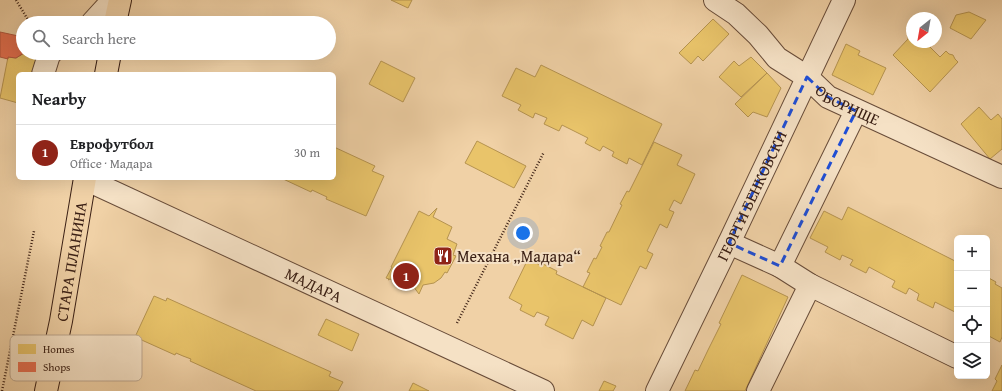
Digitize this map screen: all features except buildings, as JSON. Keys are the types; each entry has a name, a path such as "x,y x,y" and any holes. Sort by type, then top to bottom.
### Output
{"main road":[{"path":"117,16 120,0"},
{"path":"106,72 109,60"},
{"name":"СТАРА ПЛАНИНА","path":"58,335 85,180"},
{"name":"СТАРА ПЛАНИНА","path":"46,391 48,381"}],"street":[{"path":"98,16 113,0"},
{"name":"ОБОРИЩЕ","path":"715,0 736,14 777,58 808,77 828,97 856,111 1001,174"},
{"name":"ГЕОРГИ БЕНКОВСКИ","path":"657,391 844,0"},
{"path":"44,72 47,60"},
{"path":"780,266 856,111"},
{"name":"МАДАРА","path":"89,180 543,391"},
{"path":"729,243 780,266 810,285 954,356"},
{"path":"758,391 810,285"}],"path":[{"path":"16,0 26,16"},
{"path":"446,345 544,152"},
{"path":"13,335 34,231"},
{"path":"2,391 10,351"}],"highlighted area":[{"path":"807,77 828,97 856,111 780,266 729,243"}],"place":[{"name":"Механа „Мадара“","path":"443,256"},
{"name":"Еврофутбол","path":"406,276"}]}
